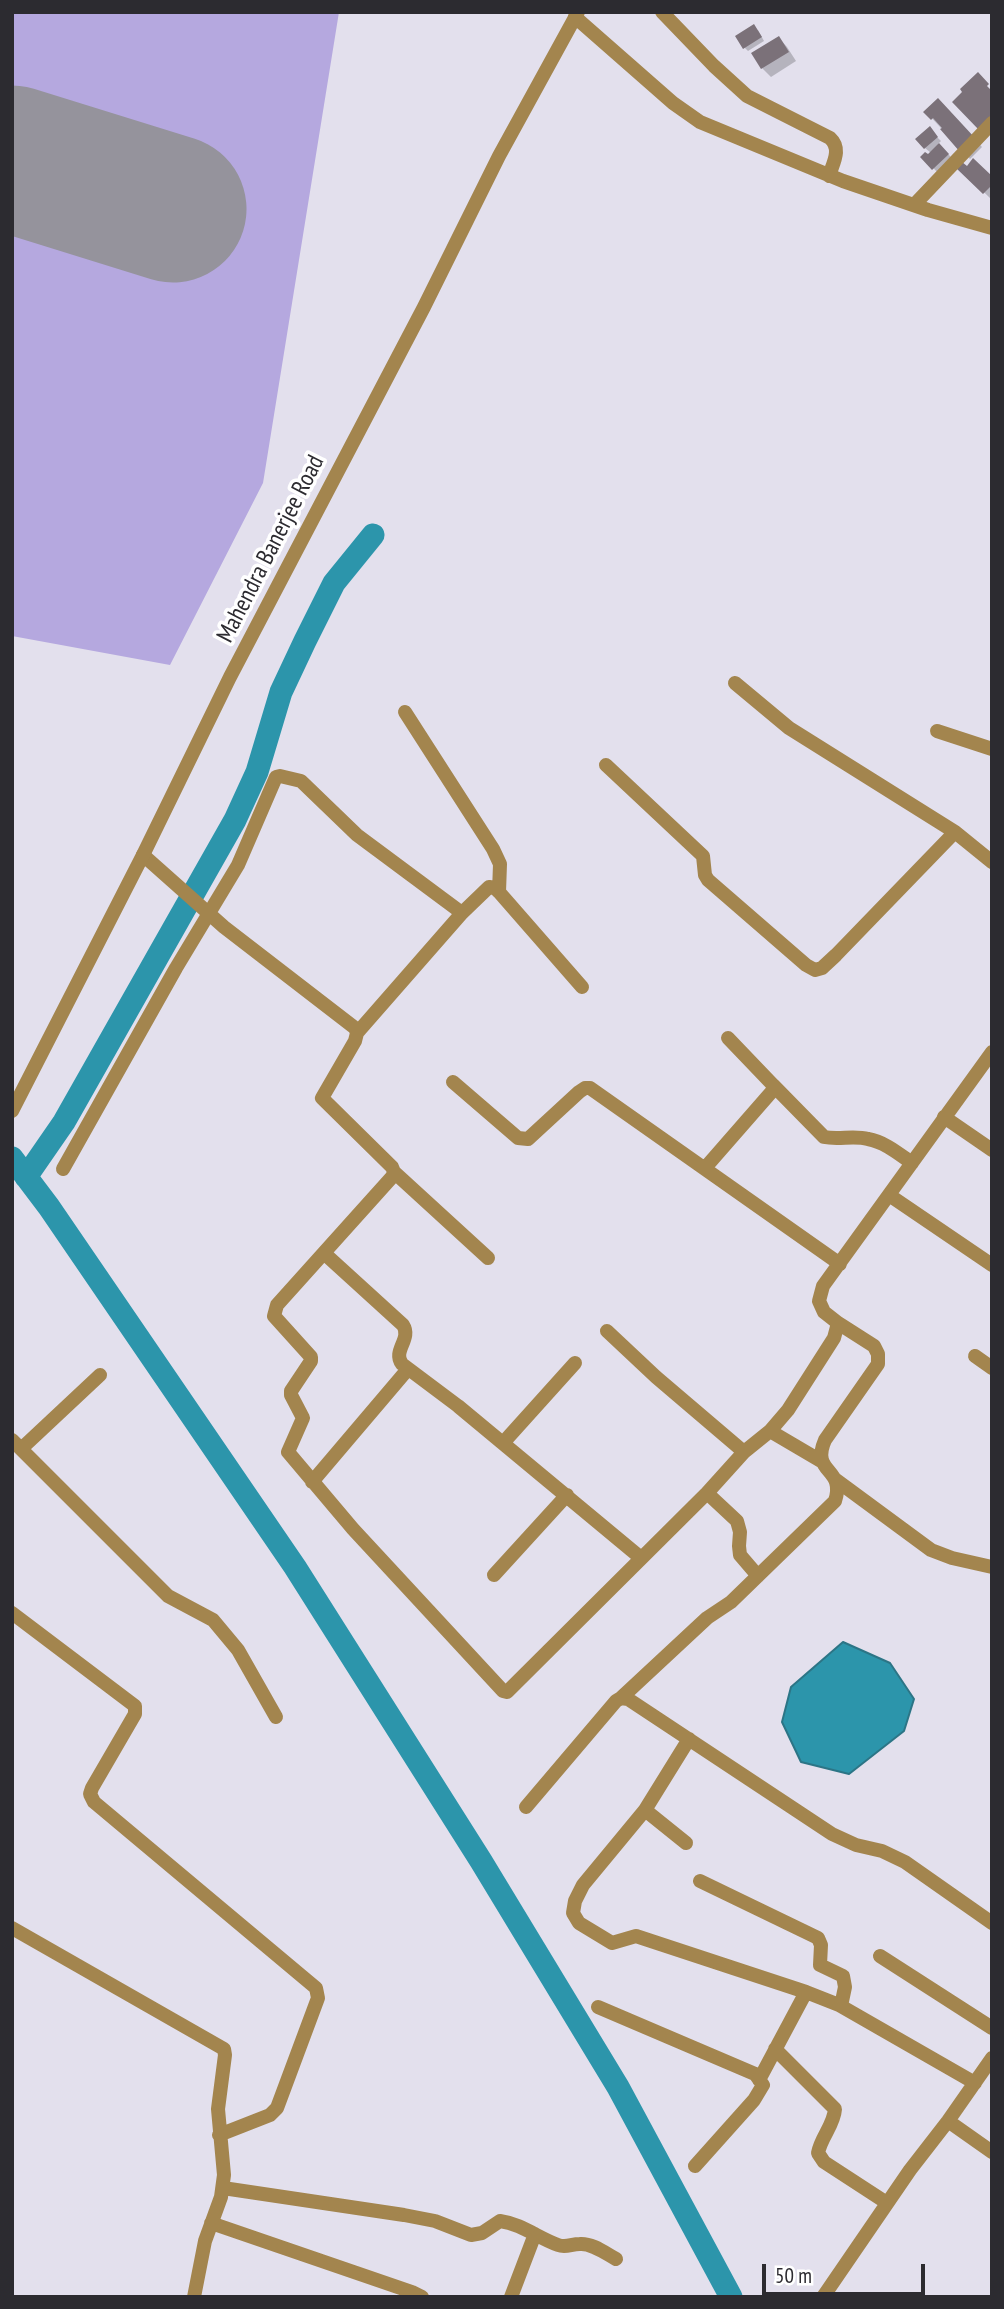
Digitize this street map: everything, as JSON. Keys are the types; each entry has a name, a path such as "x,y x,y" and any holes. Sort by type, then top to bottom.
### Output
{"street":[{"path":"662,12 713,66 747,96 836,143 837,149 828,176"},
{"path":"577,15 686,114 701,122 828,176 992,228"},
{"name":"Mahendra Banerjee Road","path":"12,1111 143,855 230,677 424,307 499,156 577,15"},
{"path":"914,205 992,123"},
{"path":"735,683 789,728 955,832 992,862"},
{"path":"405,712 493,849 500,864 499,892"},
{"path":"937,731 992,749"},
{"path":"606,765 703,856 708,880 811,969 816,970 822,968 955,832"},
{"path":"62,1169 108,1092 206,911 238,865 275,777 281,776 301,782 357,835 462,913"},
{"path":"143,855 206,911 351,1023 357,1033"},
{"path":"488,1258 394,1172 322,1098 357,1033 462,913 489,887 499,892 582,987"},
{"path":"728,1038 824,1137 869,1139 882,1143 912,1163"},
{"path":"821,1461 820,1452 825,1440 878,1364 878,1354 874,1346 824,1312 819,1301 823,1286 992,1052"},
{"path":"453,1082 518,1138 524,1140 579,1092 590,1088 840,1264"},
{"path":"705,1168 772,1093 773,1085"},
{"path":"944,1117 992,1150"},
{"path":"394,1172 274,1311 274,1316 311,1357 291,1391 303,1418 288,1452 312,1482 503,1691 507,1692 707,1493 744,1452 770,1431 788,1410 834,1338 838,1323"},
{"path":"889,1195 992,1265"},
{"path":"325,1254 403,1325 406,1335 398,1360 641,1558"},
{"path":"607,1331 744,1452"},
{"path":"975,1356 992,1368"},
{"path":"503,1443 575,1363"},
{"path":"312,1482 408,1368"},
{"path":"100,1375 17,1445 168,1596 213,1620 238,1650 276,1717"},
{"path":"770,1431 821,1461 836,1480 931,1550 992,1567"},
{"path":"526,1807 621,1698 707,1618 731,1602 835,1501 838,1490 836,1480"},
{"path":"707,1493 737,1521 740,1555 758,1576"},
{"path":"494,1575 567,1495"},
{"path":"12,1613 135,1706 135,1714 92,1788 90,1794 94,1802 316,1988 318,1998 277,2108 270,2115 219,2135"},
{"path":"621,1698 628,1699 832,1834 905,1862 992,1923"},
{"path":"689,1739 645,1810 583,1885 575,1901 573,1913 579,1923 612,1943 636,1936 841,2006 975,2083"},
{"path":"645,1810 686,1843"},
{"path":"700,1881 818,1938 821,1945 820,1965 844,1976 841,2006"},
{"path":"12,1928 224,2049 218,2109 223,2188 205,2241 194,2297"},
{"path":"880,1956 992,2028"},
{"path":"759,2080 806,1993"},
{"path":"598,2007 755,2074 763,2085 754,2099 695,2166"},
{"path":"775,2049 835,2109 834,2119 820,2142 818,2153 824,2162 887,2203"},
{"path":"823,2297 909,2170 948,2122 992,2058"},
{"path":"948,2122 992,2152"},
{"path":"223,2188 404,2215 435,2221 471,2235 482,2233 500,2221 512,2222 559,2246 592,2246 616,2259"},
{"path":"211,2223 412,2291 422,2297"},
{"path":"511,2297 535,2234"}],"shaded area":[{"path":"12,12 339,12 263,483 170,665 12,636 12,194 167,242 195,155 12,97"}],"water":[{"path":"843,1642 890,1663 914,1699 904,1731 849,1774 801,1762 782,1722 791,1687"}],"building":[{"path":"754,24 762,37 743,49 735,36"},
{"path":"779,36 789,52 761,69 751,53"},
{"path":"978,72 992,91 992,116 978,129 952,102 962,92 960,89"},
{"path":"938,98 975,138 960,152 933,118 931,120 923,112"},
{"path":"930,126 938,137 924,149 915,139"},
{"path":"939,143 949,154 932,170 920,157 925,152 928,154"},
{"path":"973,158 992,176 992,185 983,194 956,168 962,162 967,166"}],"waterway":[{"path":"26,1177 64,1122 235,820 257,772 281,692 305,641 334,583 373,535"},
{"path":"12,1158 49,1207 295,1567 481,1861 618,2087 731,2297"}],"runway":[{"path":"12,159 173,209"}]}
